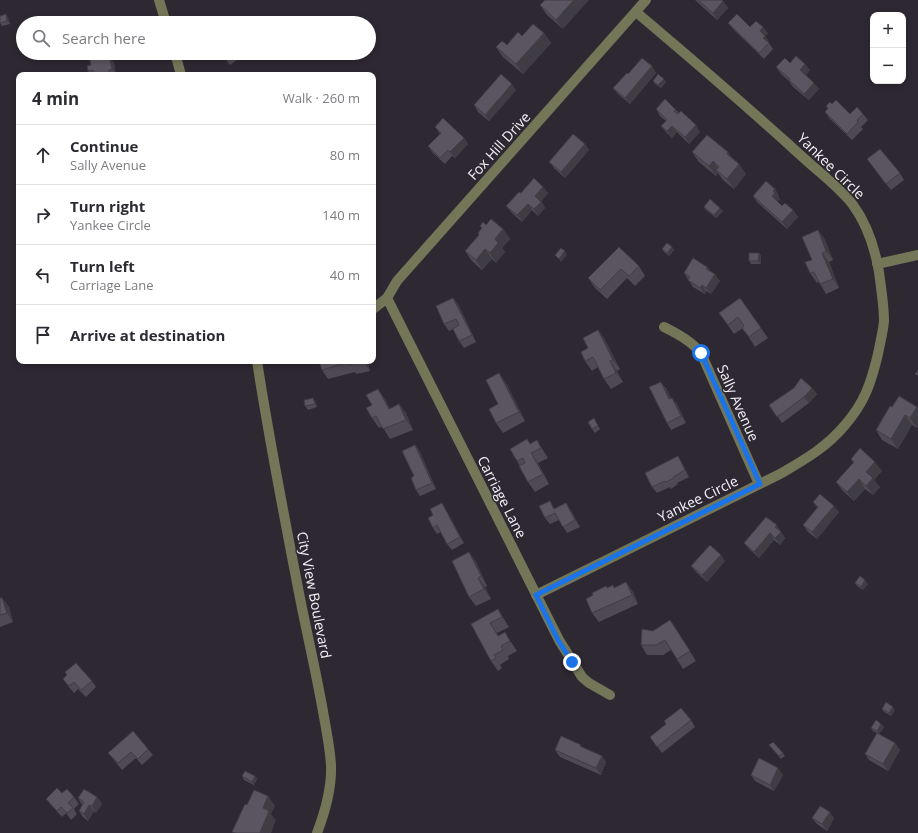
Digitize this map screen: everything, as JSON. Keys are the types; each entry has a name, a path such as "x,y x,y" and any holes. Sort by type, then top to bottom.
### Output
{"street":[{"path":"159,0 164,16"},
{"name":"Fox Hill Drive","path":"376,307 387,298 397,282 646,0"},
{"name":"Yankee Circle","path":"536,595 760,484 804,460 823,446 845,425 858,409 863,400 874,373 884,321 877,264 872,246 866,228 848,198 730,91 636,12"},
{"path":"177,60 180,72"},
{"path":"877,264 918,255"},
{"name":"Carriage Lane","path":"387,298 558,640 580,673 589,683 610,695"},
{"name":"Sally Avenue","path":"664,327 696,346 701,353 760,484"},
{"name":"City View Boulevard","path":"258,364 278,486 328,742 331,766 329,795 318,833"}],"building":[{"path":"545,0 574,0 556,20 540,5"},
{"path":"698,0 722,0 723,1 713,13"},
{"path":"6,14 7,21 0,23 0,16"},
{"path":"737,14 750,27 756,21 763,27 760,31 765,36 763,38 769,43 759,53 728,23"},
{"path":"533,24 544,33 516,64 496,47 502,41 507,45 518,32 522,36"},
{"path":"796,56 805,64 800,70 814,83 804,94 776,67 785,58 790,63"},
{"path":"642,58 652,66 625,98 613,88"},
{"path":"90,60 110,60 112,69 109,70 110,72 93,72 93,70 88,71 87,66 91,65"},
{"path":"501,74 512,84 485,115 474,105"},
{"path":"658,74 664,79 658,85 653,81"},
{"path":"665,99 676,110 674,111 678,114 681,111 696,125 685,137 672,126 667,131 661,126 667,120 656,109"},
{"path":"836,100 850,114 857,107 863,114 847,134 825,112 828,108 826,106 830,102 832,104"},
{"path":"443,118 464,138 450,152 448,150 440,158 428,146 441,133 435,127"},
{"path":"573,134 585,144 561,172 549,162"},
{"path":"707,135 728,152 727,154 739,164 727,179 716,170 719,167 713,161 709,166 692,152"},
{"path":"880,149 900,173 886,184 867,159"},
{"path":"534,178 543,187 535,196 541,202 534,209 528,204 517,215 506,206 519,192 521,193"},
{"path":"766,181 775,189 773,191 775,193 772,196 782,206 785,203 793,210 782,222 753,196"},
{"path":"710,199 720,208 714,215 704,207"},
{"path":"491,219 503,229 495,239 498,243 490,253 485,249 476,260 465,251 479,235 478,233 482,228 480,226 483,222 486,225"},
{"path":"818,230 826,251 822,253 833,279 820,284 814,272 810,273 805,262 812,260 802,237"},
{"path":"667,243 672,247 667,253 662,249"},
{"path":"619,247 639,266 629,276 621,269 600,290 588,278"},
{"path":"561,248 565,251 559,259 555,255"},
{"path":"749,253 759,253 758,261 749,261"},
{"path":"693,258 707,267 706,269 715,274 706,288 702,285 700,288 688,280 690,277 684,273"},
{"path":"453,298 472,335 459,341 453,329 459,325 456,319 444,324 436,306"},
{"path":"740,298 761,328 749,337 742,328 744,326 738,317 728,325 719,313"},
{"path":"598,330 613,360 610,361 616,373 604,379 593,357 585,361 581,352 588,348 583,338"},
{"path":"320,364 342,364 322,370"},
{"path":"499,373 519,412 496,423 489,409 498,404 486,380"},
{"path":"801,378 812,388 804,397 777,417 769,405 794,388"},
{"path":"661,382 669,399 672,398 681,416 667,423 649,387"},
{"path":"378,389 389,409 399,404 406,420 383,429 376,416 372,418 366,408 372,405 366,395"},
{"path":"899,396 917,407 910,418 905,415 891,439 876,430 890,406 892,407"},
{"path":"313,398 315,404 305,406 304,400"},
{"path":"594,418 598,426 592,429 588,422"},
{"path":"527,439 530,444 537,440 541,448 531,453 543,474 528,482 519,466 525,463 523,458 517,461 510,449"},
{"path":"415,445 432,483 416,490 411,478 414,476 402,451"},
{"path":"860,448 875,462 866,472 873,478 866,486 859,479 847,492 836,482 854,462 851,459"},
{"path":"678,456 685,470 673,477 674,478 652,487 645,473"},
{"path":"820,494 834,506 812,532 803,525 818,507 813,502"},
{"path":"550,501 554,509 566,503 575,520 563,527 555,513 545,518 539,506"},
{"path":"442,503 460,537 447,544 437,525 433,528 428,518 433,515 430,509"},
{"path":"766,517 777,525 775,527 781,532 775,538 770,533 754,552 744,543"},
{"path":"710,545 721,555 702,575 691,566"},
{"path":"469,552 481,576 478,578 484,589 469,597 452,561"},
{"path":"860,576 865,580 861,587 855,583"},
{"path":"626,582 632,595 592,613 586,599 593,595 592,593 606,586 607,588 613,585 614,588"},
{"path":"0,598 2,598 7,613 0,615"},
{"path":"498,609 502,617 490,623 498,636 505,632 510,641 501,646 503,650 494,655 496,658 491,661 471,624"},
{"path":"670,620 690,651 677,659 665,640 656,645 641,645 642,629 653,631"},
{"path":"76,663 92,681 81,690 74,682 69,686 63,679 67,675 65,672"},
{"path":"886,702 893,707 889,713 882,709"},
{"path":"681,708 691,720 657,747 650,737 666,724 664,721"},
{"path":"876,720 881,724 877,731 871,728"},
{"path":"133,731 148,749 138,759 131,752 118,763 108,753"},
{"path":"877,733 895,743 883,764 865,754"},
{"path":"561,736 602,756 596,768 555,750"},
{"path":"773,742 783,753 779,756 769,745"},
{"path":"759,758 778,768 770,785 751,775"},
{"path":"245,771 255,776 252,782 242,776"},
{"path":"57,788 62,793 67,789 74,797 68,803 73,808 67,813 61,807 57,811 46,799"},
{"path":"84,789 97,797 92,806 89,805 84,814 79,811 84,802 78,798"},
{"path":"254,790 268,796 263,808 269,811 260,833 232,832 245,804 247,805"},
{"path":"820,806 830,812 822,824 812,818"}],"route":[{"path":"572,662 558,640 536,595 760,484 701,353"}]}
